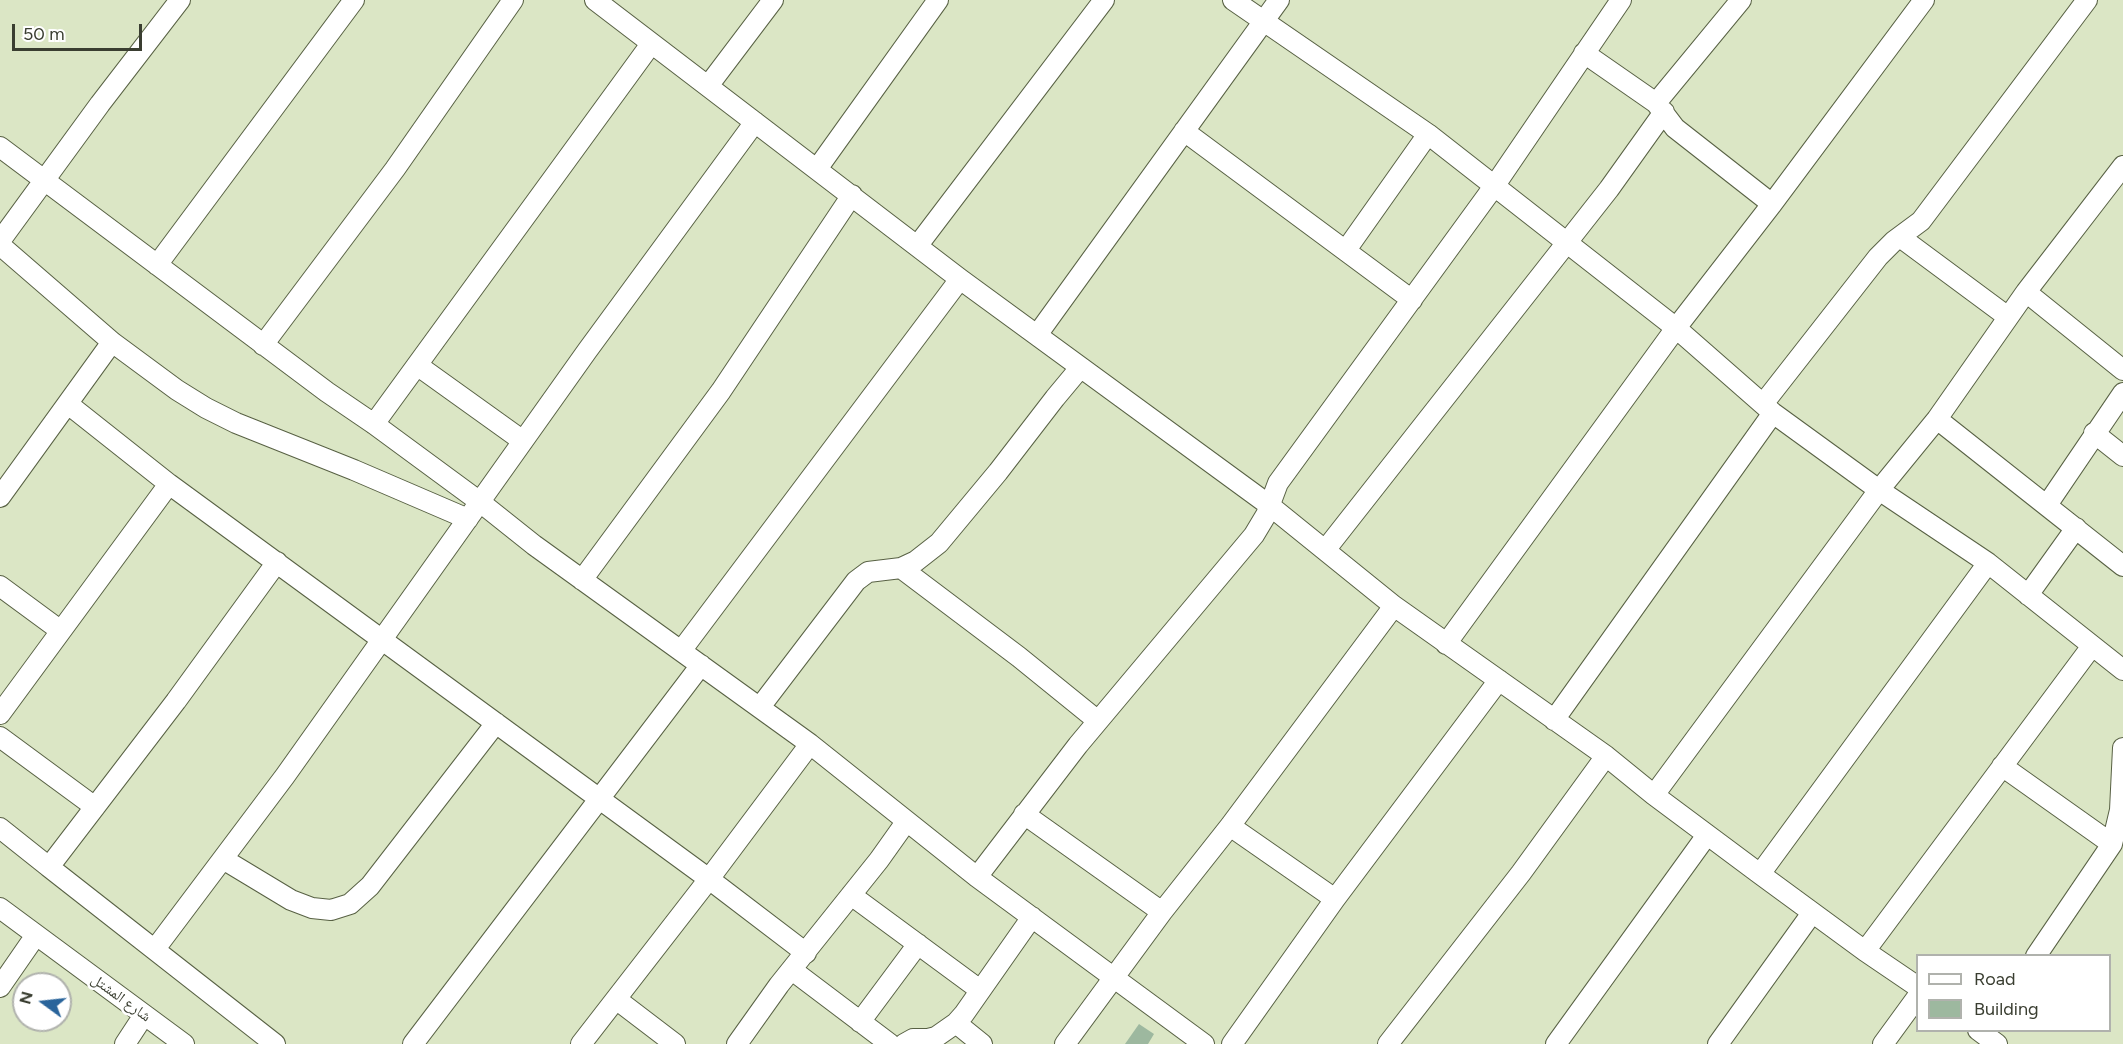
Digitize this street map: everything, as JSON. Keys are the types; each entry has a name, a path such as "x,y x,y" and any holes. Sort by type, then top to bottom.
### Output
{"street":[{"path":"180,0 44,180 0,243 112,342 177,390 236,423 468,519"},
{"path":"157,265 354,0"},
{"path":"263,345 394,169 513,0"},
{"path":"708,86 773,0"},
{"path":"817,169 938,0"},
{"path":"918,245 1104,0"},
{"path":"1233,0 1428,134 1495,184 1676,328 1768,409 1879,490 1988,563 2123,670"},
{"path":"1037,335 1279,0"},
{"path":"977,877 1098,721 1230,567 1258,530 1278,483 1495,184 1621,0"},
{"path":"1326,549 1609,189 1660,108 1741,0"},
{"path":"1446,644 1676,328 1924,0"},
{"path":"1554,720 1768,409 1878,257 1921,221 2086,0"},
{"path":"603,2 651,44 960,279 1269,505 1394,606 1606,756 1707,835 1916,986"},
{"path":"374,424 651,44"},
{"path":"1584,53 1660,108 1675,128 1772,204"},
{"path":"155,949 224,859 383,640 523,441 755,122"},
{"path":"1184,131 1412,300"},
{"path":"1346,250 1428,134"},
{"path":"0,147 263,345 480,502 534,545 810,744 977,877 1204,1044"},
{"path":"1654,795 1879,490 1936,419 2026,292 2123,166"},
{"path":"582,580 721,391 852,195"},
{"path":"1900,237 2008,317"},
{"path":"681,651 960,279"},
{"path":"2026,292 2123,370"},
{"path":"0,497 112,342"},
{"path":"417,365 523,441"},
{"path":"760,707 856,581 868,572 901,568 916,561 939,543 1080,368"},
{"path":"2047,505 2123,393"},
{"path":"68,404 170,484 709,879 806,953"},
{"path":"1936,419 2123,566"},
{"path":"2094,433 2123,456"},
{"path":"0,714 170,484"},
{"path":"2028,595 2076,528"},
{"path":"49,867 176,701 277,562"},
{"path":"1760,874 1988,563"},
{"path":"901,568 1011,650 1098,721"},
{"path":"0,586 61,632"},
{"path":"1065,1044 1394,606"},
{"path":"1865,951 2092,646"},
{"path":"413,1044 701,665"},
{"path":"1232,1044 1335,899 1499,680"},
{"path":"224,859 291,900 312,908 331,910 350,904 370,886 496,723"},
{"path":"0,737 95,807"},
{"path":"581,1044 810,744"},
{"path":"2037,954 2112,844 2120,810 2123,748"},
{"path":"1388,1044 1521,873 1606,756"},
{"path":"2002,766 2112,844"},
{"path":"1024,814 1162,912"},
{"path":"737,1044 906,822"},
{"path":"1230,826 1335,899"},
{"path":"0,828 275,1044"},
{"path":"1556,1044 1707,835"},
{"path":"851,895 980,990"},
{"name":"شارع المشتل","path":"0,908 184,1044"},
{"path":"1718,1044 1812,913"},
{"path":"904,1044 913,1040 936,1037 956,1023 1032,917"},
{"path":"0,987 36,935"},
{"path":"860,1022 918,944"},
{"path":"792,970 890,1044"},
{"path":"1883,1044 1916,997"},
{"path":"616,999 675,1044"},
{"path":"125,1044 144,1015"},
{"path":"956,1023 982,1044"}],"building":[{"path":"1139,1024 1154,1034 1148,1044 1125,1044"}]}
